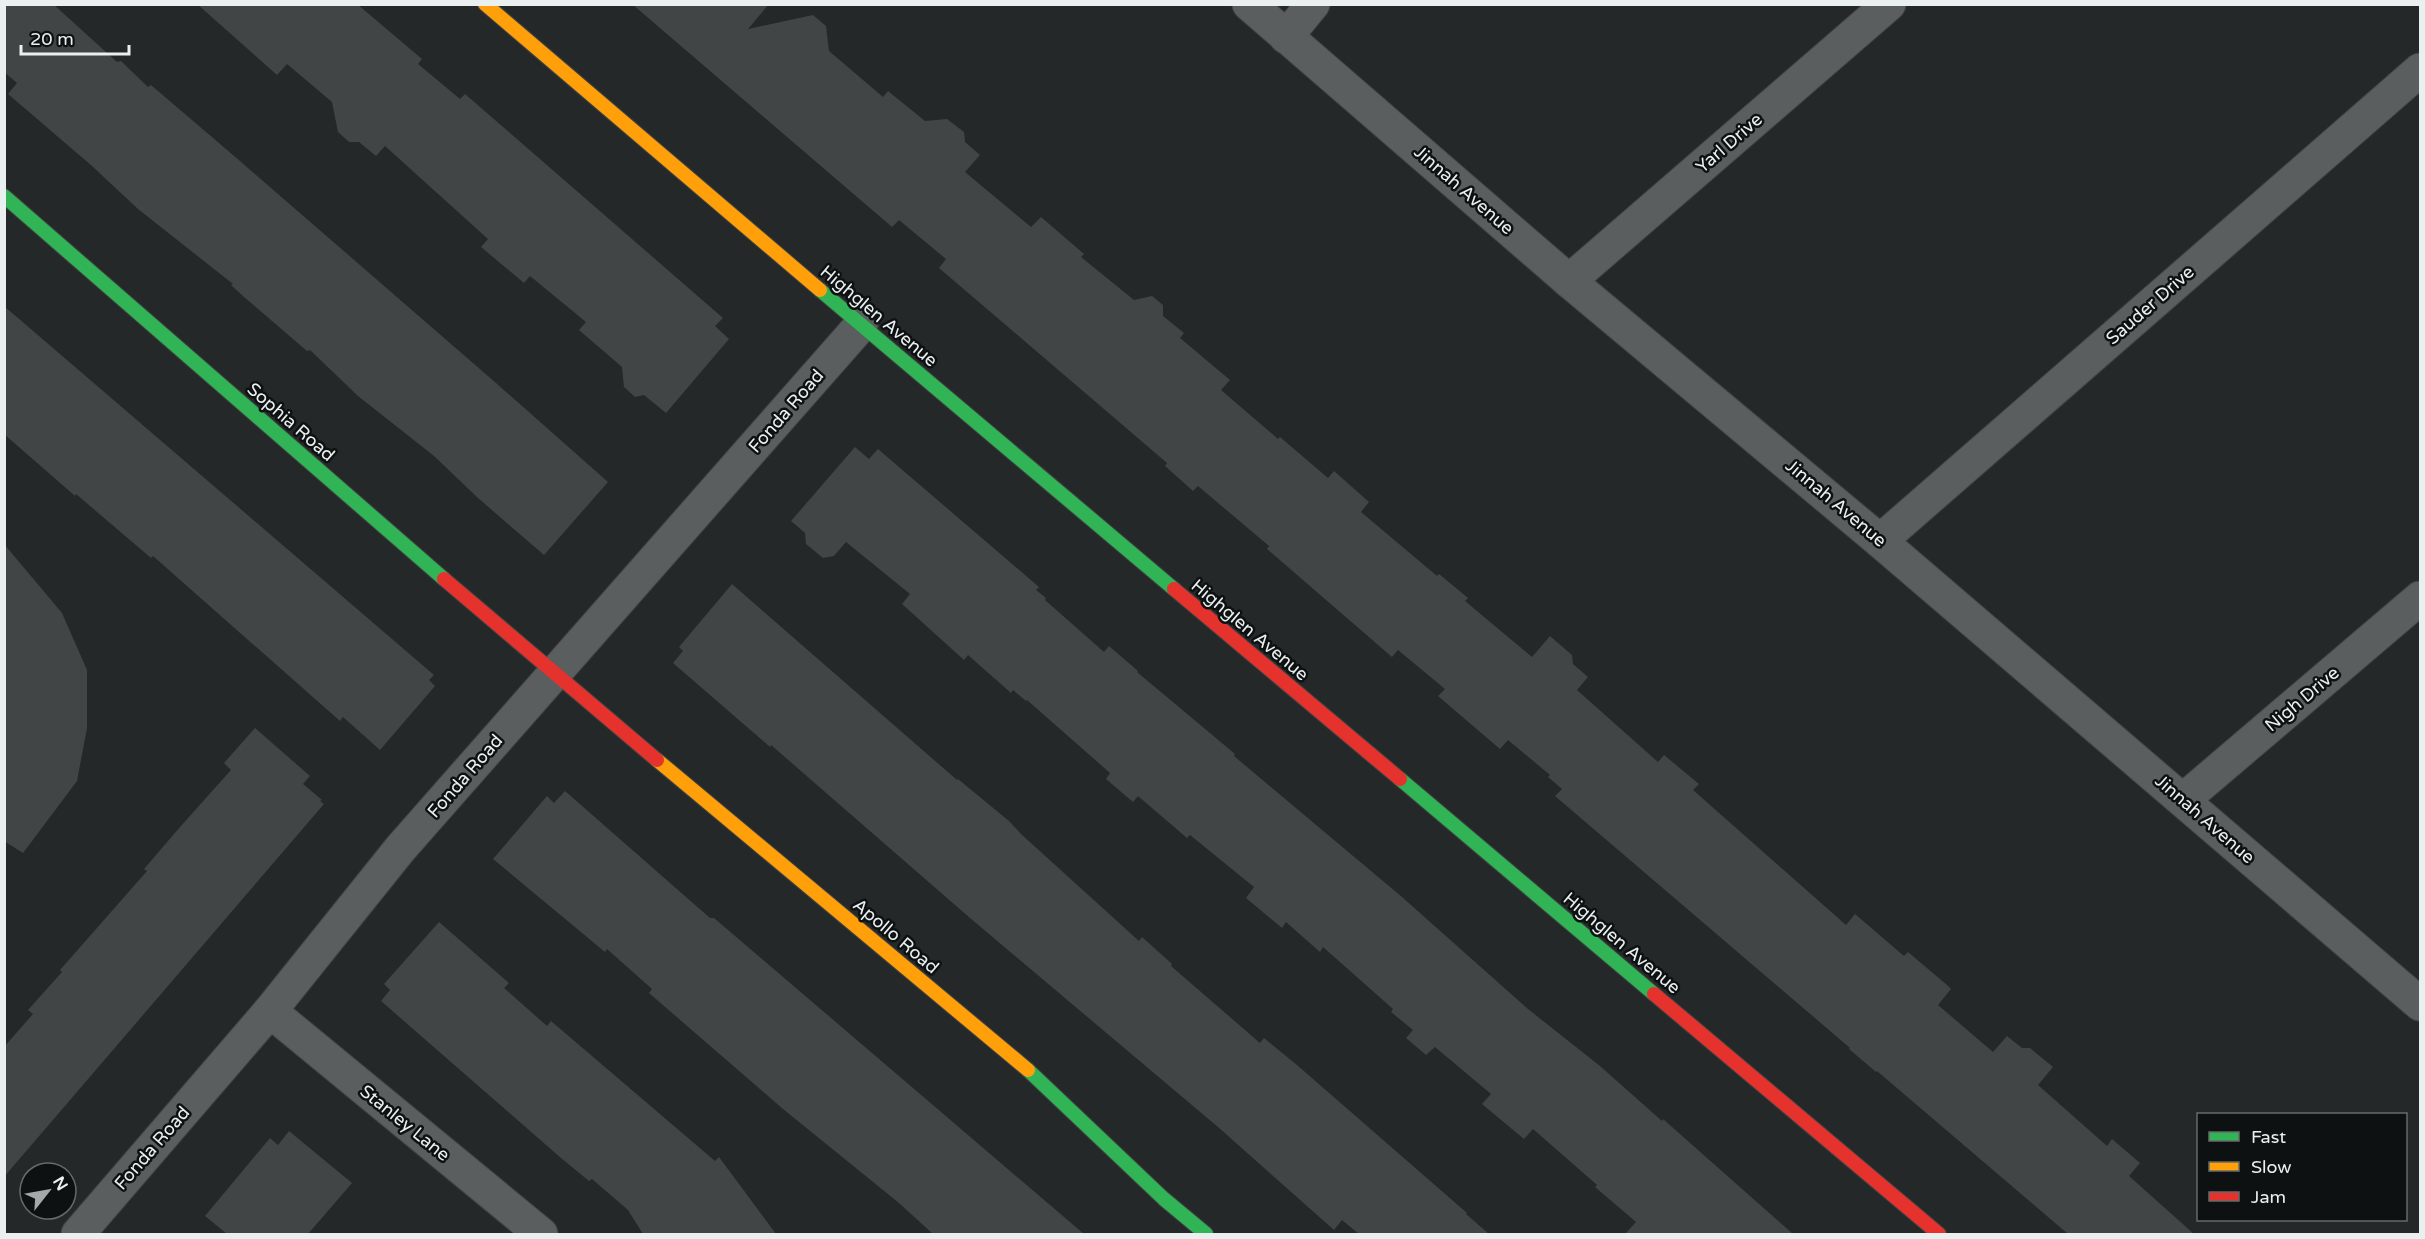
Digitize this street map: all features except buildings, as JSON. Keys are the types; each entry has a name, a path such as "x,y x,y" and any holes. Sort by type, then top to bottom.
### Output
{"street":[{"name":"Highglen Avenue","path":"485,4 861,325 1939,1234"},
{"name":"Jinnah Avenue","path":"1249,4 1569,281 1880,541 2421,1004"},
{"path":"1286,37 1313,4"},
{"name":"Yarl Drive","path":"1569,281 1889,4"},
{"name":"Sauder Drive","path":"1880,541 2421,70"},
{"name":"Sophia Road","path":"4,196 554,675"},
{"name":"Fonda Road","path":"78,1234 270,1011 400,849 861,325"},
{"name":"Nigh Drive","path":"2183,800 2421,598"},
{"name":"Apollo Road","path":"554,675 1039,1078 1164,1199 1206,1234"},
{"name":"Stanley Lane","path":"270,1011 541,1234"}],"traffic: fast":[{"path":"4,196 444,579"},
{"path":"820,290 1174,589"},
{"path":"1400,779 1654,994"},
{"path":"1028,1070 1164,1199 1206,1234"}],"traffic: slow":[{"path":"485,4 820,290"},
{"path":"657,760 1028,1070"}],"traffic: jam":[{"path":"444,579 657,760"},
{"path":"1174,589 1400,779"},
{"path":"1654,994 1939,1234"}]}
